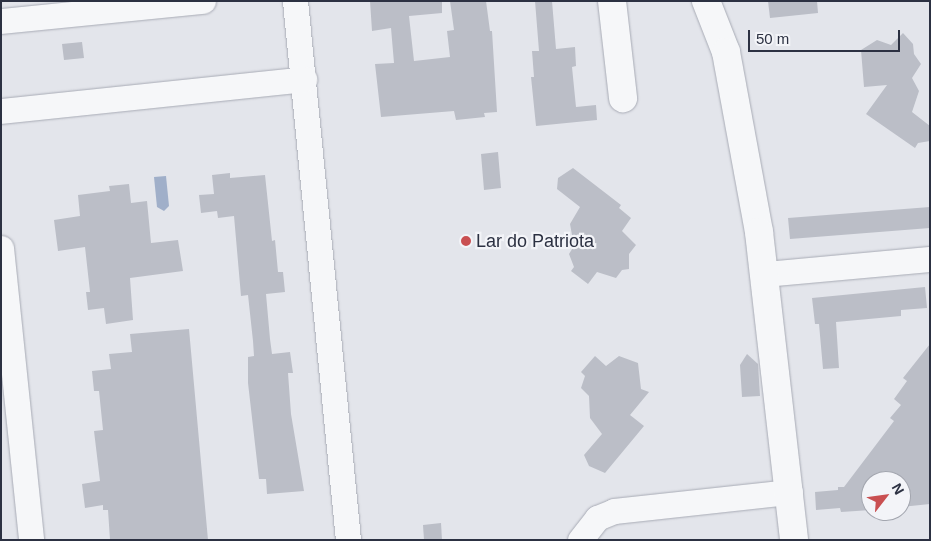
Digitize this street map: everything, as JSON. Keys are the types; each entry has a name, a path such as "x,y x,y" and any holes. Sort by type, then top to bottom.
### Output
{"street":[{"path":"1,21 203,1"},
{"path":"296,1 348,540"},
{"path":"612,1 623,98"},
{"path":"706,1 726,52 765,274 794,540"},
{"path":"1,111 304,79"},
{"path":"1,248 31,540"},
{"path":"765,274 930,259"},
{"path":"580,540 597,518 614,511 790,492"}],"water":[{"path":"166,176 169,206 164,211 157,207 154,177"}],"building":[{"path":"370,1 442,1 442,13 409,16 414,61 450,57 447,31 454,30 450,1 486,1 490,31 492,31 497,112 484,113 485,117 456,120 454,111 381,117 375,64 394,63 391,28 372,31"},
{"path":"535,1 552,1 556,49 575,47 576,66 572,67 576,107 596,105 597,120 536,126 531,77 534,77 532,51 539,51"},
{"path":"768,1 817,1 818,13 770,18"},
{"path":"903,33 913,44 914,54 921,64 912,78 919,91 912,112 930,126 930,141 918,143 915,148 866,114 887,85 864,87 861,50 877,40 891,45"},
{"path":"82,42 84,58 64,60 62,44"},
{"path":"498,152 501,188 484,190 481,154"},
{"path":"573,168 621,205 619,208 631,218 622,231 636,245 629,254 629,269 622,270 616,278 597,272 588,284 571,271 574,267 569,254 574,246 570,224 580,207 557,189 558,178"},
{"path":"230,173 230,178 265,175 272,241 275,240 278,272 283,272 285,292 266,294 270,339 272,354 290,352 293,373 288,373 291,414 304,491 267,494 266,479 259,479 248,383 248,357 254,356 253,341 248,295 241,296 234,216 218,218 217,211 201,213 199,195 214,194 212,175"},
{"path":"129,184 131,203 147,201 151,243 178,240 183,271 130,278 133,320 106,324 104,308 88,310 86,292 90,292 85,247 58,251 54,220 80,216 78,195 110,191 109,186"},
{"path":"930,207 930,228 790,239 788,218"},
{"path":"925,287 927,308 901,310 901,316 836,322 839,368 823,369 819,324 815,324 812,298"},
{"path":"189,329 208,540 110,540 108,510 103,510 103,505 85,508 82,484 100,481 94,431 103,430 99,391 94,391 92,371 111,369 109,354 132,352 130,334"},
{"path":"930,344 930,504 911,506 911,471 861,471 861,511 841,512 840,508 816,510 815,492 838,490 838,487 844,487 894,421 890,418 901,405 894,399 907,381 903,378"},
{"path":"747,354 758,364 760,396 742,397 740,365"},
{"path":"595,356 606,366 619,356 638,363 641,389 649,392 630,415 644,426 605,473 589,466 584,455 602,434 590,418 589,396 581,388 585,376 581,372"},
{"path":"441,523 442,540 424,540 423,525"}],"place":[{"name":"Lar do Patriota","path":"466,241"}]}
